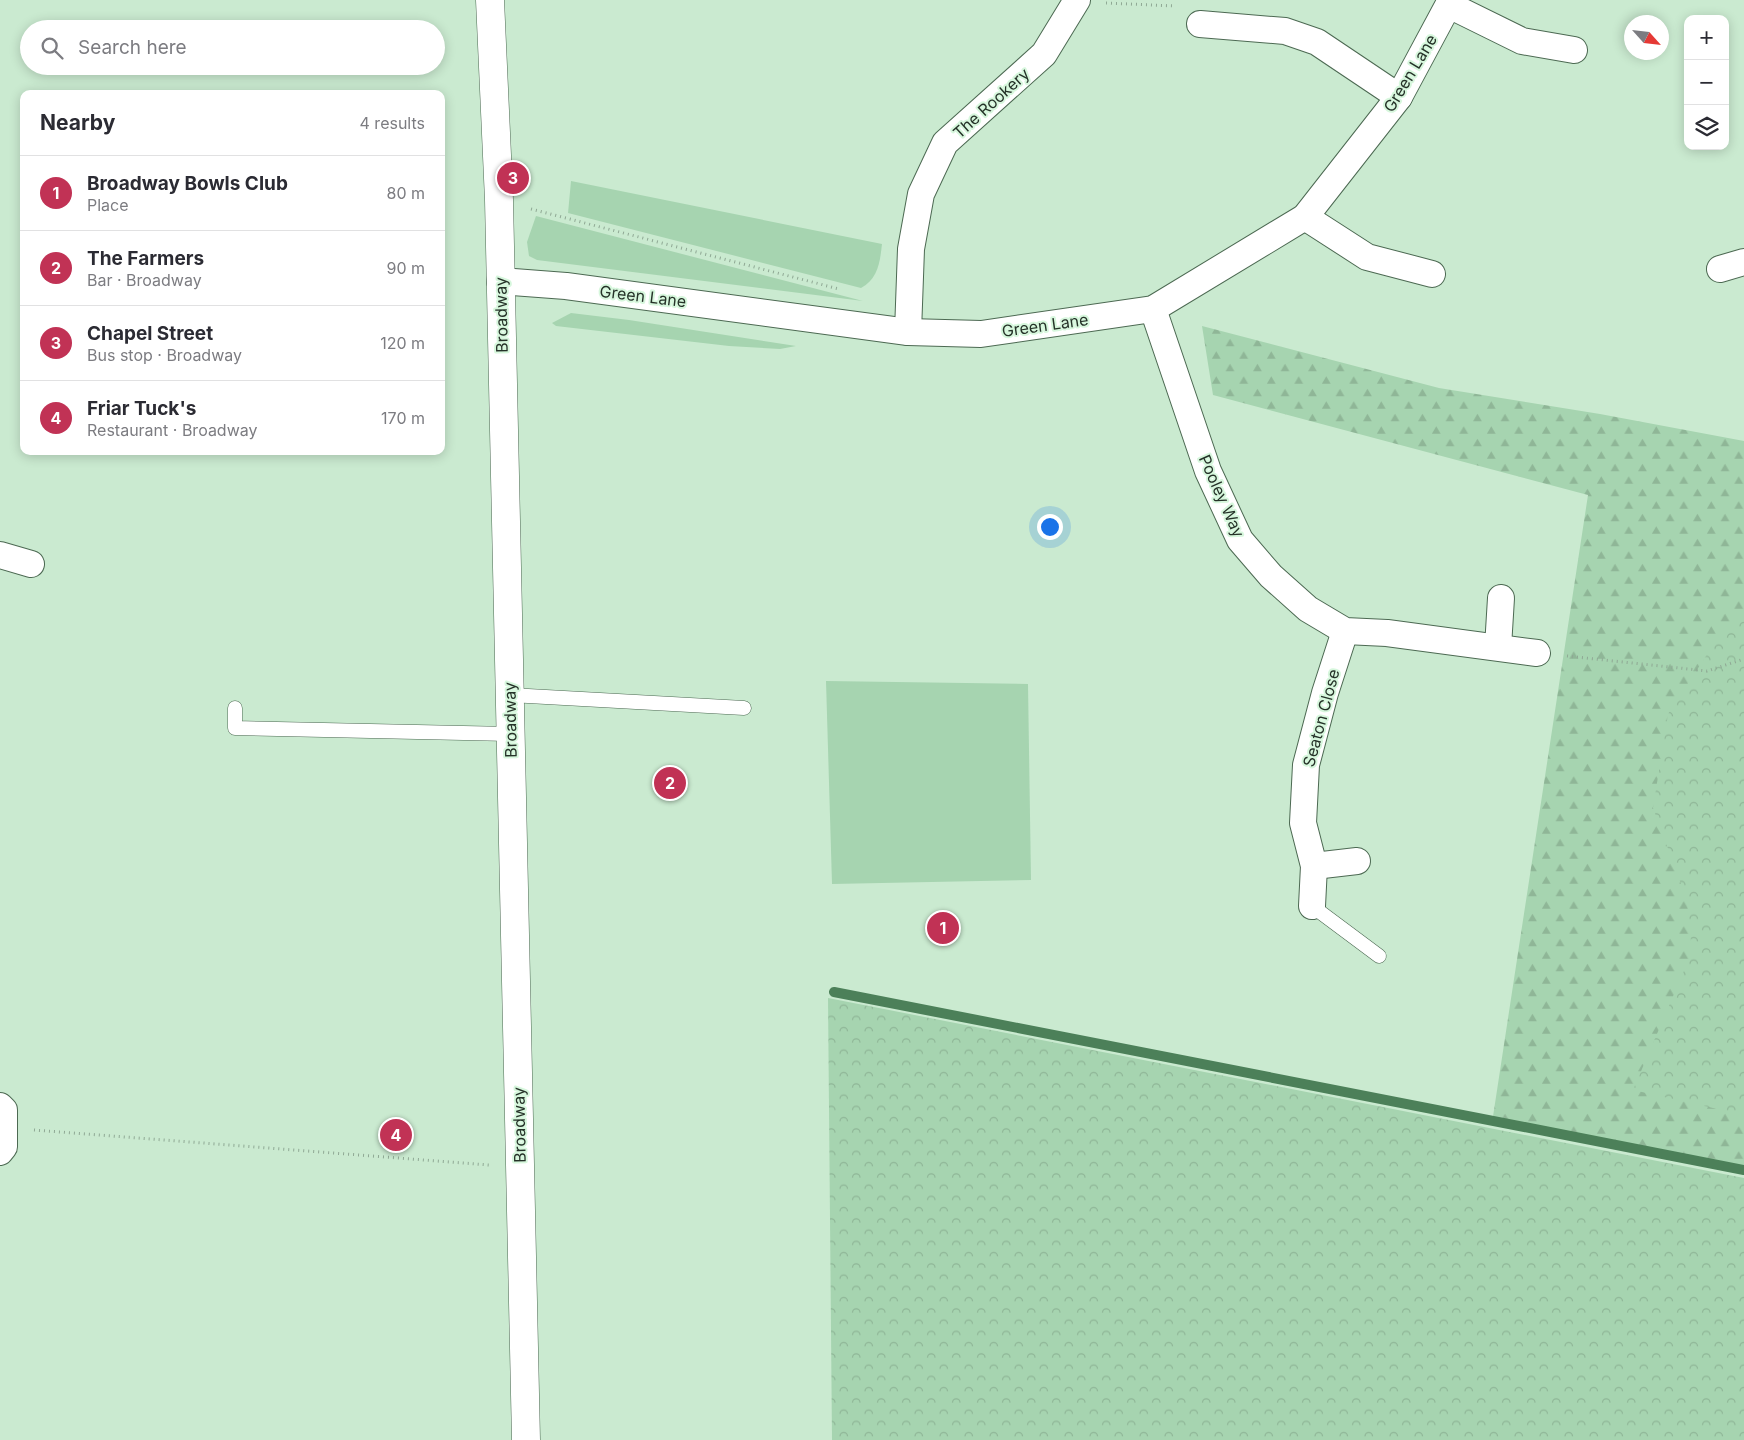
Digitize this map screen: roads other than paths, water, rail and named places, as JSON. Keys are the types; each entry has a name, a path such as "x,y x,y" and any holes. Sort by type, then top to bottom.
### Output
{"main road":[{"name":"Broadway","path":"490,0 499,200 526,1440"}],"street":[{"path":"1450,3 1522,41 1574,50"},
{"name":"Green Lane","path":"500,281 576,287 908,332 981,334 1153,309 1305,216 1399,97 1450,3"},
{"name":"The Rookery","path":"908,332 912,249 921,194 945,143 1044,54 1077,4"},
{"path":"1200,24 1285,31 1317,42 1399,97"},
{"path":"1305,216 1366,257 1432,274"},
{"name":"Pooley Way","path":"1153,309 1208,471 1240,540 1271,576 1308,608 1346,631 1387,633 1537,653"},
{"path":"0,555 31,564"},
{"path":"1498,647 1501,598"},
{"name":"Seaton Close","path":"1312,906 1314,866 1303,823 1306,765 1325,693 1346,631"},
{"path":"1314,866 1358,861"}],"lane":[{"path":"510,695 744,708"},
{"path":"235,708 235,728 510,734"},
{"path":"1312,906 1379,956"}],"waterway":[{"path":"834,992 1744,1170"}],"place":[{"name":"Chapel Street","path":"513,178"},
{"name":"The Farmers","path":"670,783"},
{"name":"Broadway Bowls Club","path":"943,928"},
{"name":"Friar Tuck's","path":"396,1135"}]}
